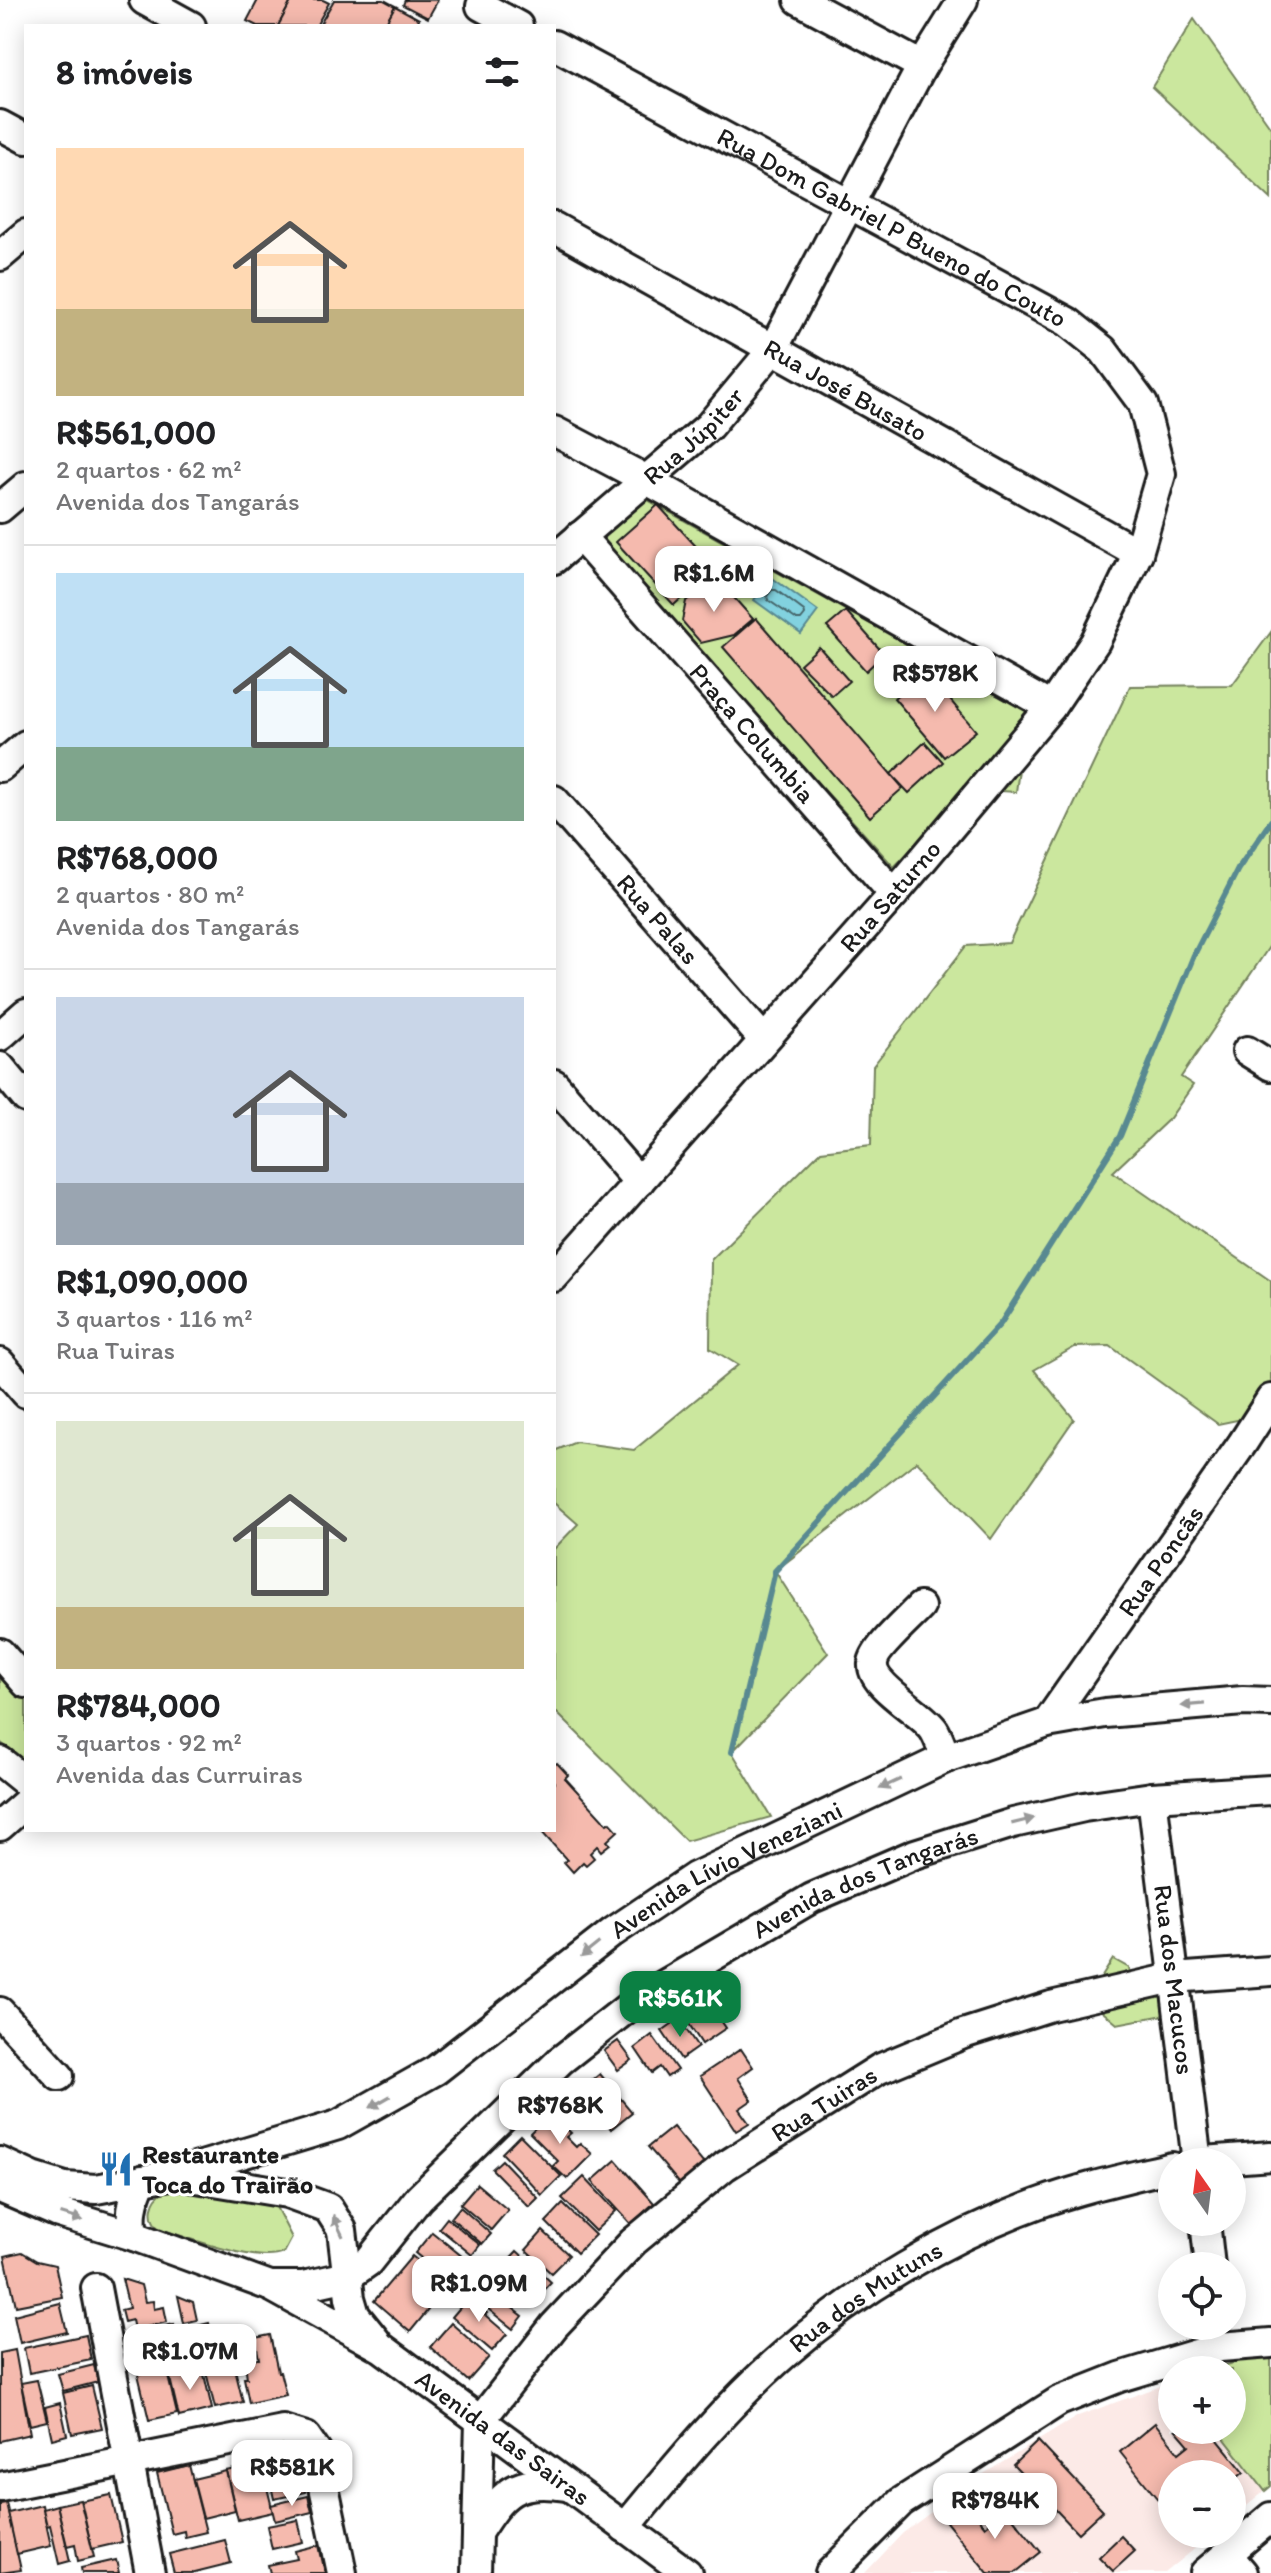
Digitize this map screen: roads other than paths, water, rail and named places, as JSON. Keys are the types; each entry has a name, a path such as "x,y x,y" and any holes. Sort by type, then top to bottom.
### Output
{"street":[{"path":"144,0 187,24"},
{"path":"799,0 922,66"},
{"name":"Rua Júpiter","path":"556,557 709,426 773,349 922,66 963,0"},
{"path":"478,11 513,24"},
{"name":"Rua Dom Gabriel P Bueno do Couto","path":"556,46 1068,322 1103,350 1143,404 1161,474"},
{"path":"0,125 24,138"},
{"name":"Rua José Busato","path":"556,228 1138,553"},
{"path":"0,256 24,236"},
{"path":"556,432 1051,707"},
{"name":"Rua Saturno","path":"556,1275 894,894 1051,707 1095,642 1138,553 1161,474"},
{"path":"0,508 24,488"},
{"name":"Praça Columbia","path":"580,536 894,894"},
{"path":"0,767 24,747"},
{"name":"Rua Palas","path":"556,802 763,1039"},
{"path":"0,1036 24,1015"},
{"path":"1247,1051 1271,1066"},
{"path":"0,1067 24,1096"},
{"path":"556,1086 639,1182"},
{"path":"0,1363 24,1391"},
{"name":"Rua Poncãs","path":"1047,1723 1271,1399"},
{"path":"920,1607 877,1653 874,1672 884,1687 913,1708 934,1730 946,1758"},
{"path":"0,1653 24,1681"},
{"name":"Avenida Lívio Veneziani","path":"0,2162 65,2187 96,2189 175,2174 338,2125 436,2070 613,1932 695,1877 946,1758 1047,1723 1105,1713 1243,1701 1271,1702"},
{"path":"0,1761 24,1780"},
{"name":"Avenida dos Tangarás","path":"270,2286 303,2286 348,2276 368,2262 419,2198 561,2060 635,2002 812,1898 915,1854 1013,1823 1084,1807 1152,1797 1271,1790"},
{"name":"Rua dos Macucos","path":"1152,1797 1189,2148"},
{"path":"0,1826 24,1805"},
{"name":"Rua Tuiras","path":"480,2421 554,2326 633,2242 725,2166 879,2069 963,2034 1051,2006 1173,1978 1271,1971"},
{"path":"0,2012 59,2076"},
{"name":"Rua dos Mutuns","path":"1246,2158 1271,2156"},
{"name":"Rua dos Mutuns","path":"625,2528 722,2416 785,2353 891,2277 958,2238 1038,2203 1158,2171"},
{"path":"175,2174 274,2190 328,2208 342,2230 355,2315 382,2348"},
{"path":"134,2236 131,2225 133,2203 142,2180"},
{"name":"Avenida das Sairas","path":"0,2188 56,2212 134,2236 270,2286 382,2348 687,2573"},
{"path":"96,2288 150,2573"},
{"path":"830,2573 901,2502 1059,2401 1212,2340"},
{"path":"1245,2340 1271,2343"},
{"path":"476,2573 480,2421"},
{"path":"0,2487 283,2430 306,2437 317,2453 342,2573"},
{"path":"477,2533 502,2498 514,2488 532,2484 566,2486"},
{"path":"1205,2573 1235,2563 1271,2517"}],"water":[{"path":"771,577 818,611 801,634 754,600"}],"waterway":[{"path":"732,1752 775,1571 1001,1323 1120,1136 1194,955 1238,869 1271,821"}],"place":[{"name":"Restaurante Toca do Trairão","path":"116,2169"}]}
